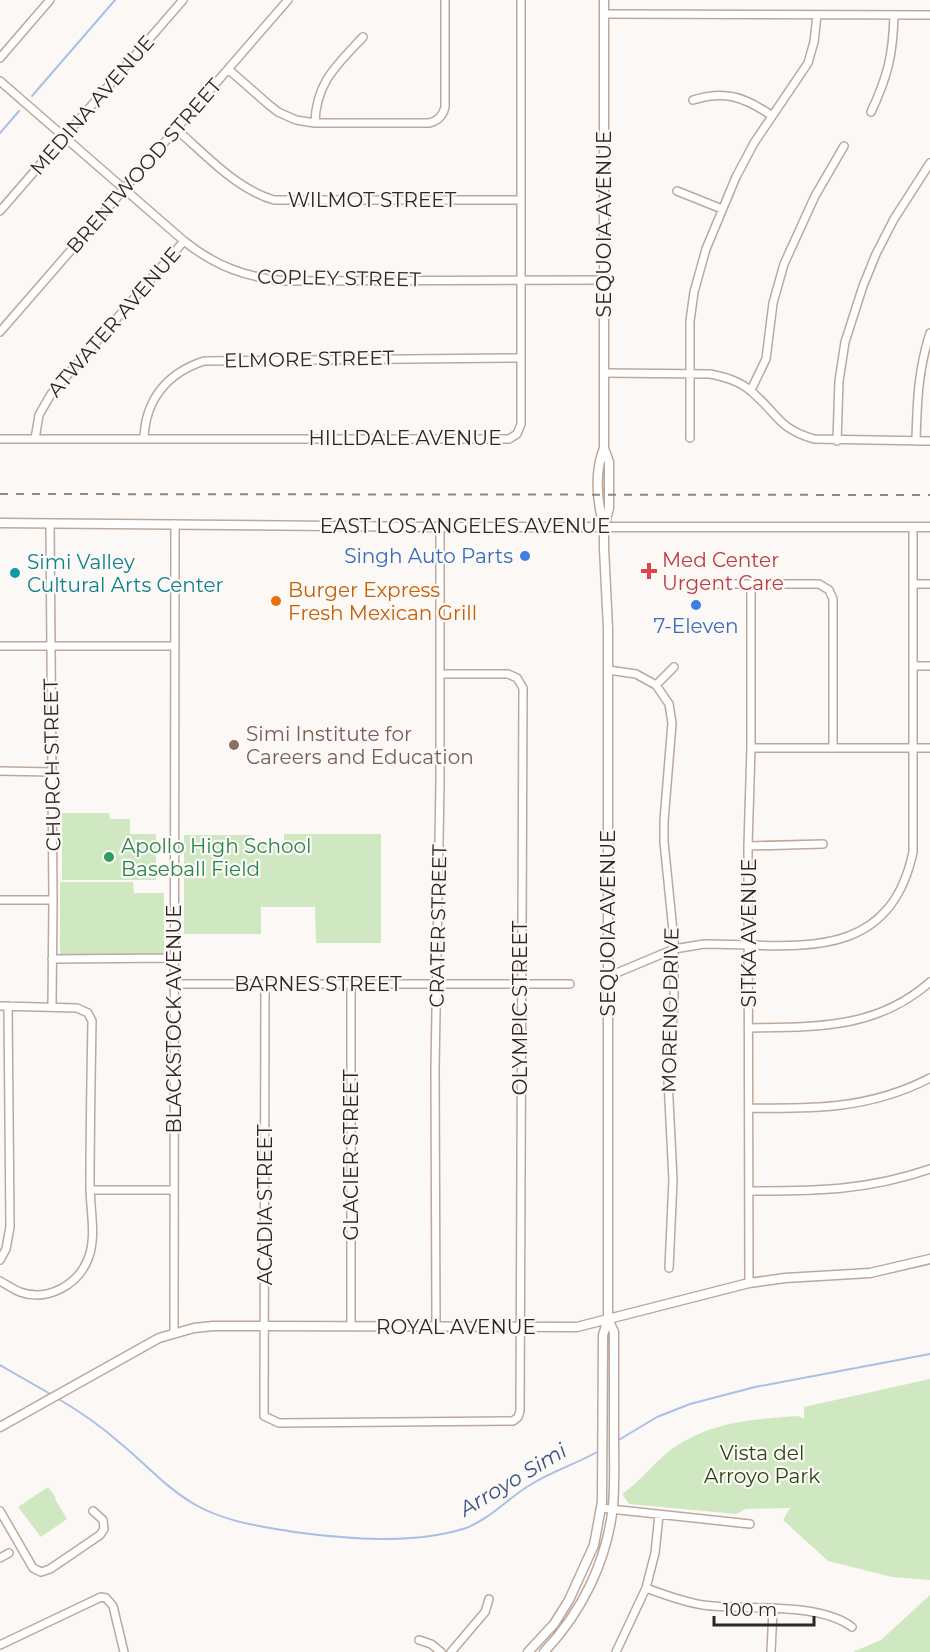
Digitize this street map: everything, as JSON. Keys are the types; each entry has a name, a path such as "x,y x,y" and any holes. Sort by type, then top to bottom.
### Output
{"main road":[{"name":"SEQUOIA AVENUE","path":"528,1652 554,1624 577,1585 594,1545 601,1508 603,1335 608,1319 608,670 604,527 609,508 609,462 604,448 604,0"},
{"name":"EAST LOS ANGELES AVENUE","path":"0,523 440,527 930,527"},
{"name":"ROYAL AVENUE","path":"0,1427 146,1344 174,1333 213,1326 577,1327 749,1283 785,1278 870,1273 930,1259"},
{"name":"SEQUOIA AVENUE","path":"544,1652 567,1624 590,1586 605,1546 612,1509 614,1477 614,1332 608,1319"}],"street":[{"path":"0,57 50,0"},
{"name":"MEDINA AVENUE","path":"0,211 183,0"},
{"name":"BRENTWOOD STREET","path":"0,332 288,0"},
{"path":"228,69 278,112 296,120 315,123 429,123 440,118 445,107 445,0"},
{"name":"HILLDALE AVENUE","path":"0,439 509,439 517,434 521,424 521,0"},
{"path":"604,15 930,15"},
{"path":"690,438 688,374 690,321 694,292 706,249 745,160 771,115 808,63 814,42 817,15"},
{"path":"871,112 890,66 894,44 894,15"},
{"path":"315,123 317,101 325,80 363,37"},
{"name":"COPLEY STREET","path":"0,81 184,241 202,255 245,275 268,280 604,280"},
{"path":"693,100 713,95 734,96 753,103 771,115"},
{"name":"WILMOT STREET","path":"176,129 244,187 259,196 274,200 521,200"},
{"path":"751,390 766,359 773,303 784,264 815,196 844,146"},
{"path":"837,441 838,381 845,342 862,286 894,219 930,163"},
{"path":"677,191 722,209"},
{"name":"ATWATER AVENUE","path":"35,439 39,415 51,393 184,241"},
{"path":"916,441 918,383 923,354 930,333"},
{"name":"ELMORE STREET","path":"144,439 147,414 159,390 180,371 204,361 520,358"},
{"path":"605,373 724,377 751,390 776,418 792,431 814,440 930,441"},
{"name":"CHURCH STREET","path":"50,524 52,1006"},
{"name":"BLACKSTOCK AVENUE","path":"174,1333 175,524"},
{"name":"CRATER STREET","path":"435,1325 440,527"},
{"path":"608,977 674,949 704,944 807,945 841,940 864,929 884,913 903,884 913,852 913,527"},
{"path":"709,584 819,584 829,590 832,595 833,748"},
{"name":"SITKA AVENUE","path":"749,1283 748,846 751,748 751,584"},
{"path":"913,584 930,584"},
{"path":"0,646 174,646"},
{"path":"913,666 930,666"},
{"path":"608,670 636,674 656,685 674,667"},
{"name":"OLYMPIC STREET","path":"440,674 508,674 517,678 523,688 520,1412 518,1417"},
{"name":"MORENO DRIVE","path":"656,685 669,704 672,723 664,821 674,949 674,1004 668,1080 673,1180 669,1268"},
{"path":"751,748 930,748"},
{"path":"0,771 51,772"},
{"path":"748,846 823,844"},
{"path":"0,900 53,900"},
{"path":"52,959 173,958"},
{"path":"749,1028 812,1028 860,1020 904,1001 930,982"},
{"name":"BARNES STREET","path":"174,984 570,984"},
{"name":"ACADIA STREET","path":"265,984 264,1416 272,1422 279,1423 513,1421 518,1417"},
{"name":"GLACIER STREET","path":"351,984 351,1326"},
{"path":"0,1260 6,1249 10,1227 4,1006 77,1008 88,1013 92,1021 91,1251 85,1267 71,1283 55,1291 34,1294 20,1292 0,1281"},
{"path":"748,1108 813,1109 840,1106 892,1094 930,1078"},
{"path":"749,1191 841,1190 886,1182 930,1169"},
{"path":"90,1190 174,1190"},
{"path":"601,1508 750,1524"},
{"path":"0,1511 33,1568 41,1572 50,1569 100,1535 104,1529 103,1520 93,1511"},
{"path":"616,1652 646,1588 655,1553 659,1515"},
{"path":"0,1558 9,1553"},
{"path":"646,1588 678,1600 701,1605 812,1612 843,1620 852,1627"},
{"path":"0,1645 96,1598 106,1598 113,1606 124,1652"},
{"path":"451,1652 485,1612 489,1599"},
{"path":"771,1652 773,1609"},
{"path":"419,1640 431,1644 441,1652"}],"green space":[{"name":"Apollo High School Baseball Field","path":"62,813 109,813 110,819 130,819 130,834 156,834 156,880 62,880"},
{"path":"284,834 381,834 381,943 316,943 315,907 261,907 261,934 184,934 184,835 252,835 253,844 284,844"},
{"path":"60,882 133,882 134,893 164,893 164,955 60,954"},
{"name":"Vista del Arroyo Park","path":"930,1379 930,1580 892,1577 828,1561 783,1520 790,1508 746,1509 736,1514 629,1504 622,1494 667,1453 713,1428 764,1419 799,1416 804,1419 804,1407"},
{"path":"48,1487 67,1519 41,1537 18,1507"},
{"path":"930,1595 930,1652 853,1652 881,1640"}],"waterway":[{"path":"32,96 115,0"},
{"path":"0,133 19,111"},
{"name":"Arroyo Simi","path":"617,1441 657,1417 690,1404 755,1387 930,1354"},
{"name":"Arroyo Simi","path":"0,1365 52,1395"},
{"name":"Arroyo Simi","path":"57,1398 82,1413 105,1431 174,1490 206,1510 255,1525 336,1537 403,1539 466,1528 483,1519 538,1480 599,1451"}],"railway":[{"path":"0,494 930,495"}],"place":[{"name":"Singh Auto Parts","path":"525,556"},
{"name":"Med Center Urgent Care","path":"649,571"},
{"name":"Simi Valley Cultural Arts Center","path":"15,573"},
{"name":"Burger Express Fresh Mexican Grill","path":"276,601"},
{"name":"7-Eleven","path":"696,605"},
{"name":"Simi Institute for Careers and Education","path":"234,745"},
{"name":"Apollo High School Baseball Field","path":"109,857"}]}
